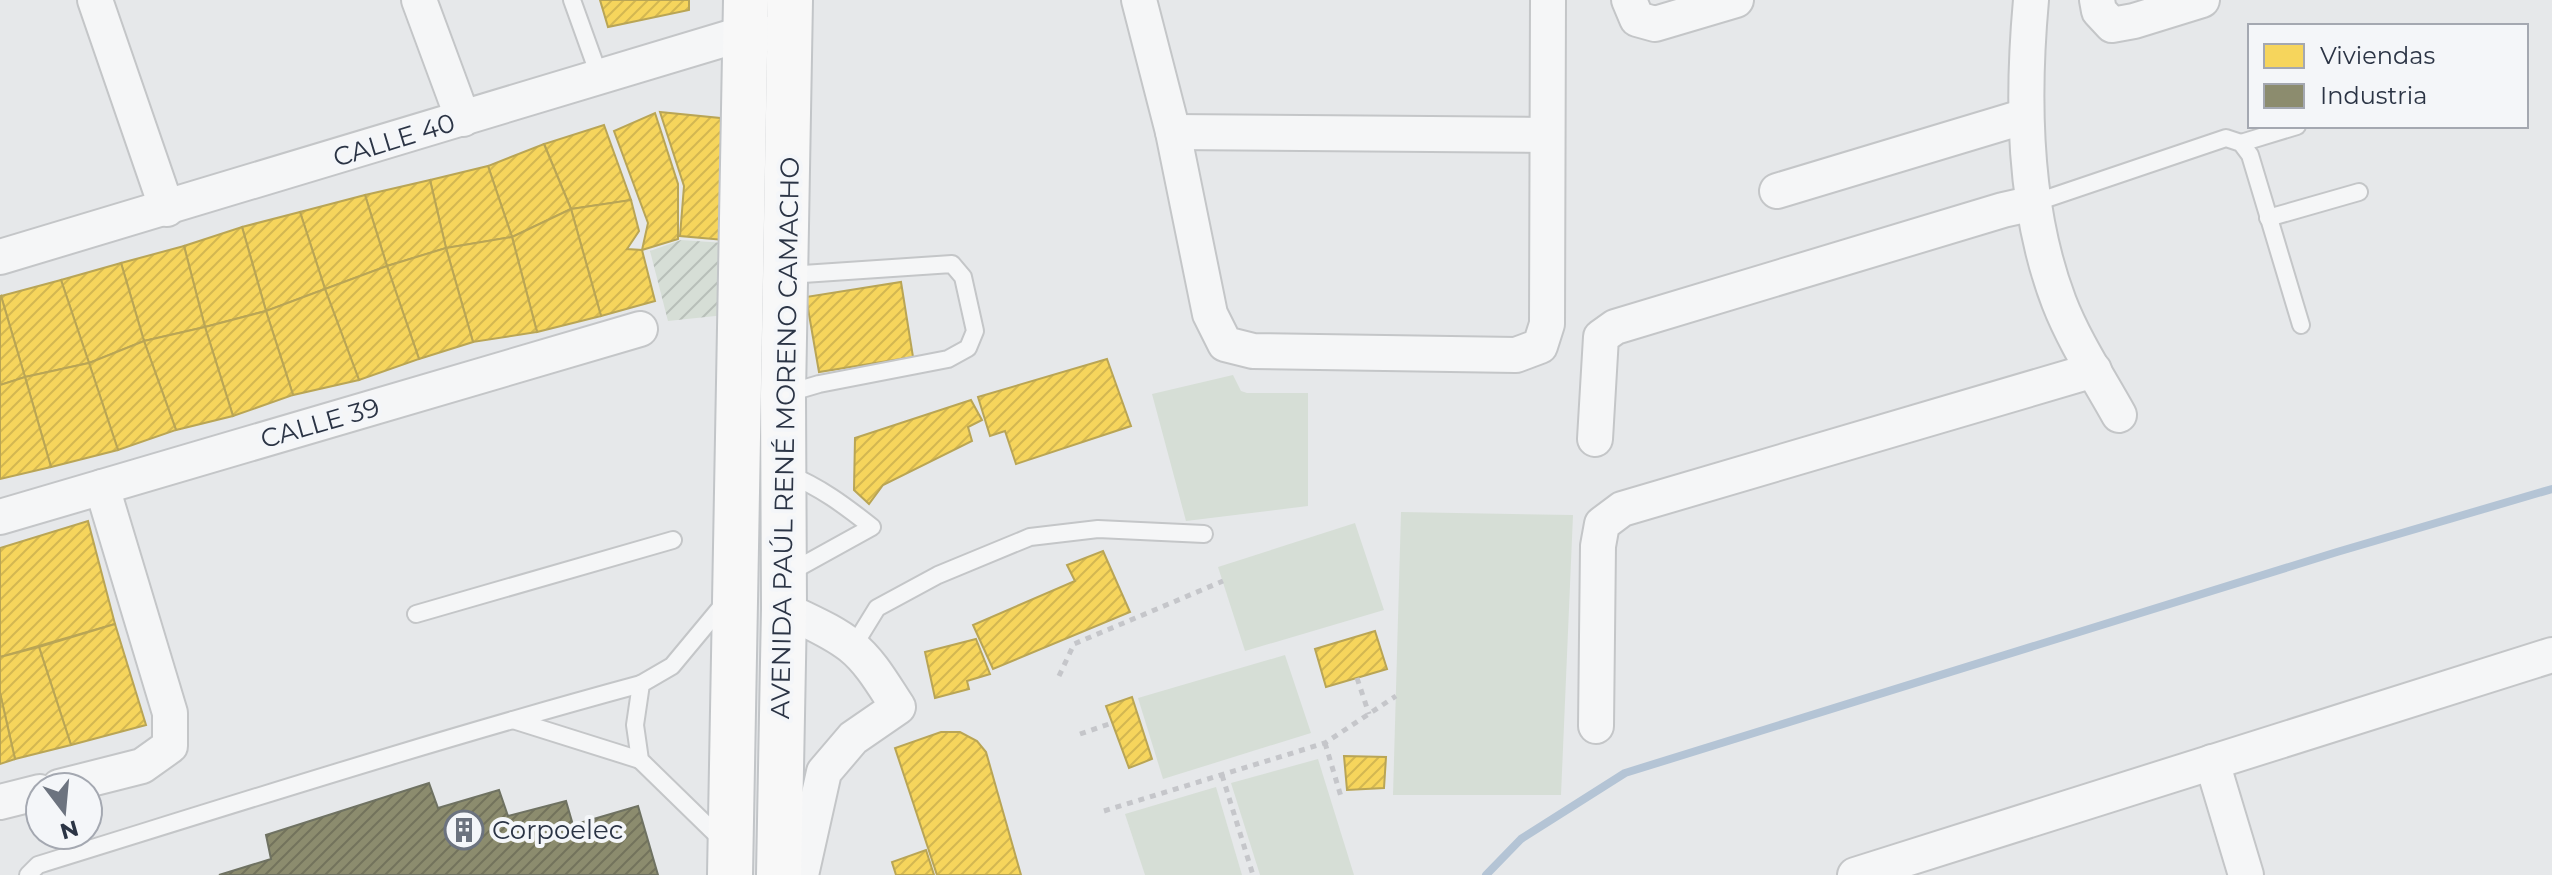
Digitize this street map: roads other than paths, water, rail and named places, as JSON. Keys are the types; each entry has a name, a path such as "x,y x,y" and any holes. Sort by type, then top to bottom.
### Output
{"main road":[{"name":"AVENIDA PAÚL RENÉ MORENO CAMACHO","path":"730,862 746,17"},
{"name":"AVENIDA PAÚL RENÉ MORENO CAMACHO","path":"779,875 790,17"}],"street":[{"path":"95,0 167,209"},
{"path":"419,0 463,119"},
{"path":"1139,0 1173,132 1210,314 1225,344 1253,351 1516,355 1540,346 1547,324 1548,0"},
{"path":"1629,0 1637,19 1655,24 1736,0"},
{"path":"2031,0 2026,48 2026,116 2034,203 2043,251 2060,305 2119,415"},
{"path":"2097,0 2099,11 2112,25 2202,0"},
{"name":"CALLE 40","path":"0,257 600,78 746,17 790,17"},
{"path":"1777,191 2026,116"},
{"path":"1173,132 1546,135"},
{"path":"1595,439 1601,337 1615,327 2034,203"},
{"name":"CALLE 39","path":"0,517 640,329"},
{"path":"1596,726 1598,546 1602,524 1622,509 2094,370"},
{"path":"102,487 170,713 170,746 142,766 104,776"},
{"path":"783,593 853,647 872,667 898,707 853,738 824,772 801,875"},
{"path":"1855,875 2552,655"},
{"path":"2212,762 2246,875"},
{"path":"0,802 24,796"}],"lane":[{"path":"572,0 600,78"},
{"path":"2241,143 2290,128"},
{"path":"2034,203 2226,138 2241,143 2250,155 2301,325"},
{"path":"2268,218 2359,192"},
{"path":"783,395 819,384 948,359 968,348 975,331 963,277 952,264 786,275"},
{"path":"783,593 872,527 816,485 784,472"},
{"path":"853,647 877,608 938,575 1030,537 1098,529 1204,534"},
{"path":"416,614 673,540"},
{"path":"28,875 38,865 512,719 641,684 672,666 735,590"},
{"path":"640,760 635,725 641,684"},
{"path":"512,719 640,760 730,862"}],"waterway":[{"path":"1486,875 1521,839 1625,773 2337,552 2552,489"}],"place":[{"name":"Corpoelec","path":"464,830"}]}
